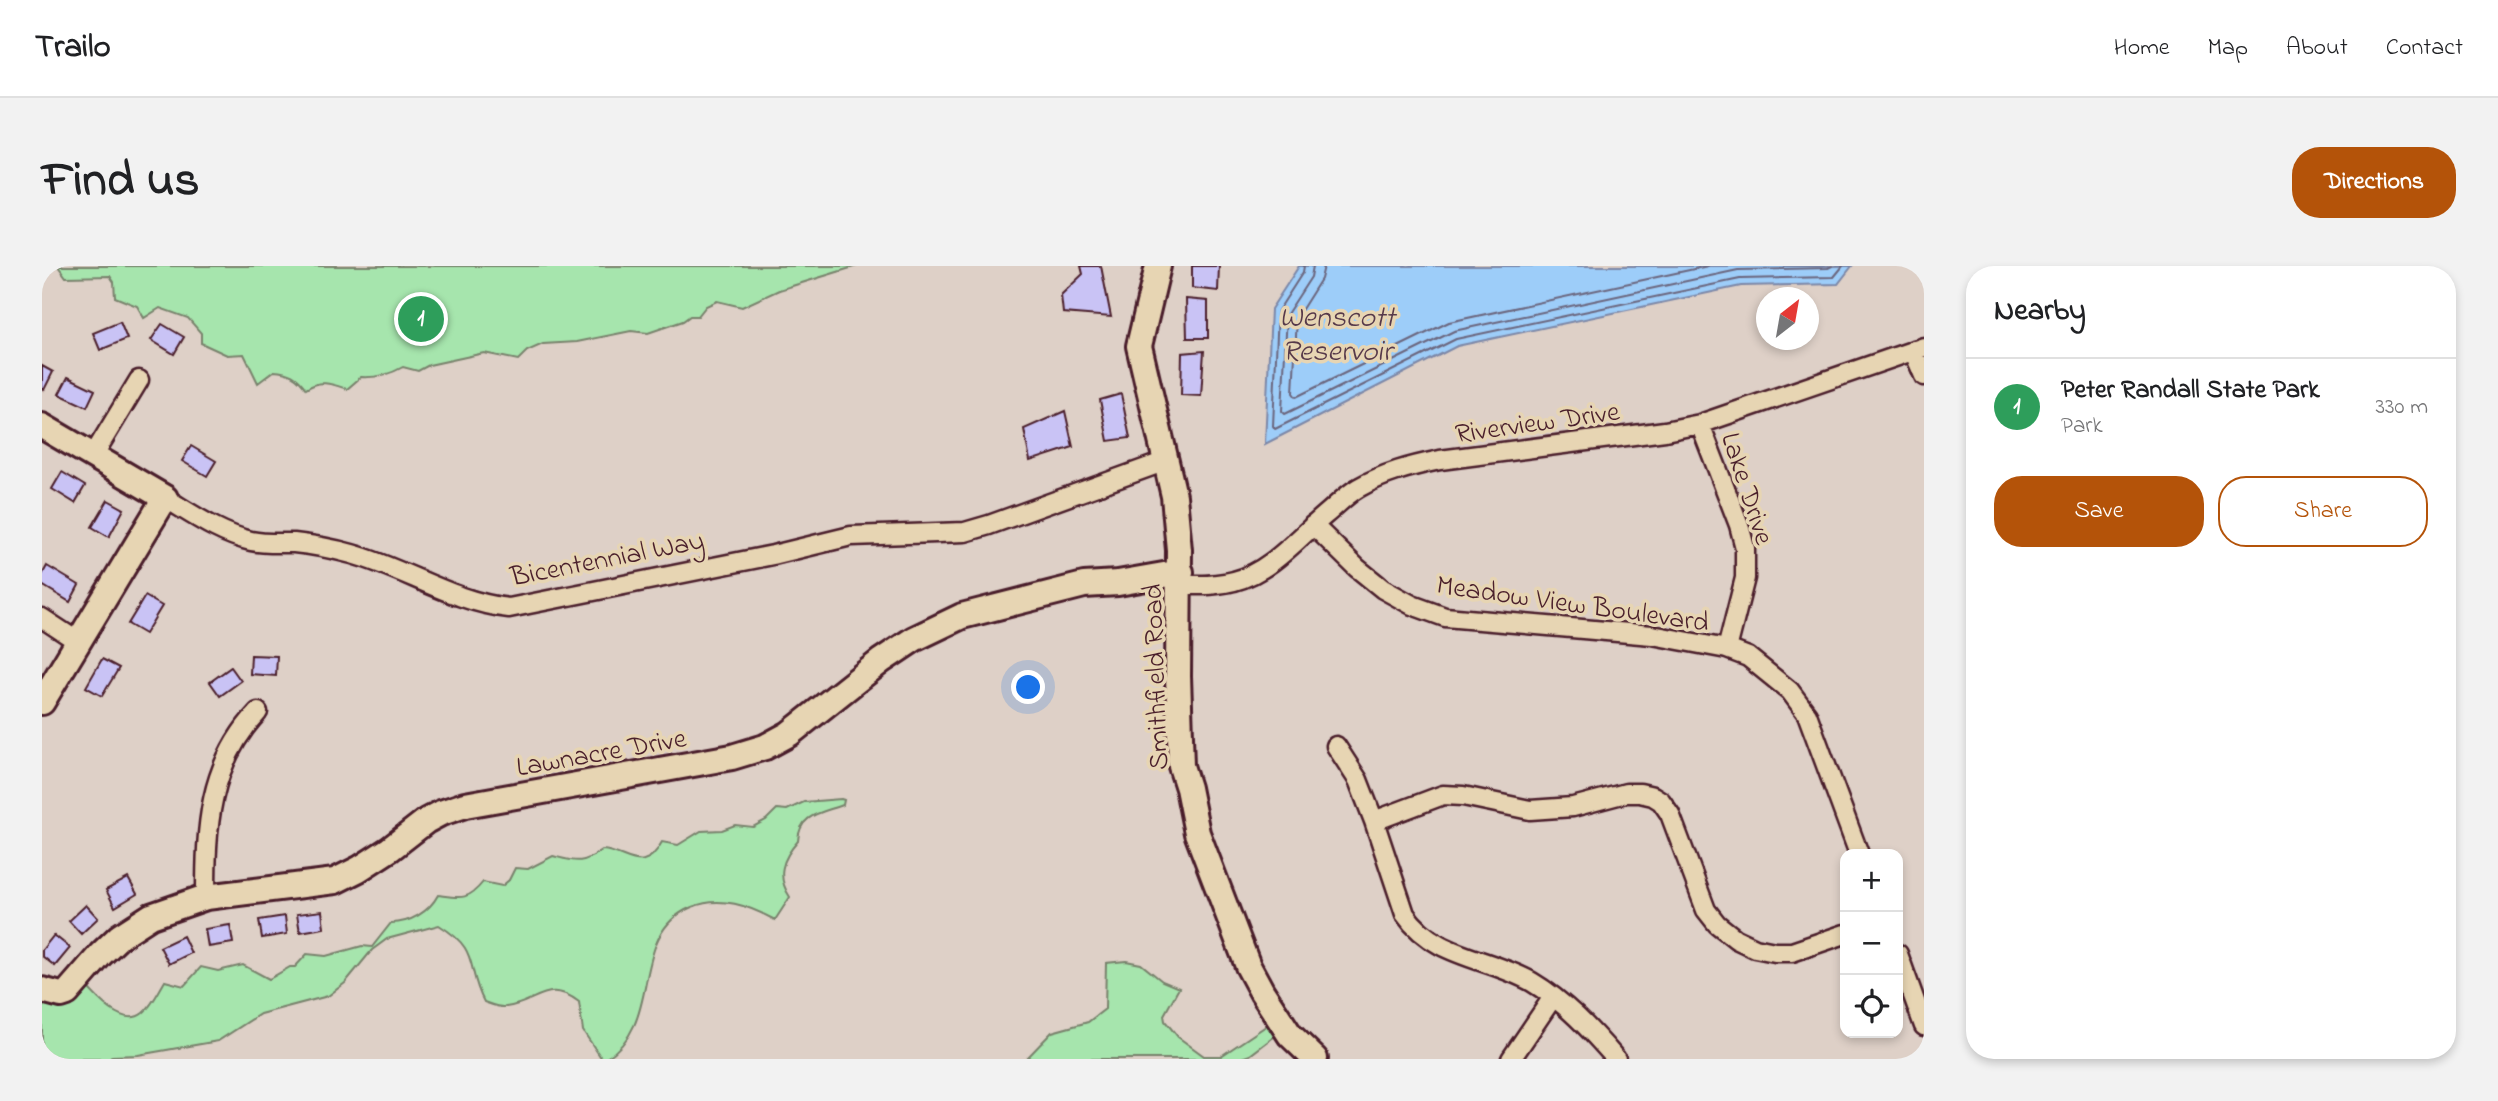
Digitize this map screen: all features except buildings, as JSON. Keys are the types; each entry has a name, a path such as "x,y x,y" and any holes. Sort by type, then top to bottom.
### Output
{"street":[{"name":"Smithfield Road","path":"1158,266 1139,346 1174,496 1181,579 1178,676 1181,766 1196,833 1226,915 1262,992 1290,1035 1315,1059"},
{"path":"1918,348 1924,376"},
{"name":"Riverview Drive","path":"1181,579 1209,586 1235,581 1254,573 1356,489 1380,476 1407,467 1451,458 1665,431 1700,424 1788,396 1918,348"},
{"path":"93,456 139,380"},
{"name":"Lake Drive","path":"1700,424 1745,548 1745,578 1727,649"},
{"name":"Bicentennial Way","path":"42,426 229,535 254,542 298,544 351,554 386,565 448,593 489,606 509,608 773,555 851,536 965,532 1166,461"},
{"path":"42,702 165,498"},
{"name":"Meadow View Boulevard","path":"1313,525 1383,589 1412,605 1445,617 1652,635 1727,649 1748,657 1790,691 1807,714 1858,849"},
{"name":"Lawnacre Drive","path":"42,990 61,995 67,993 120,936 150,916 206,897 335,881 359,869 441,813 465,805 721,760 751,752 789,734 858,678 914,639 962,616 1084,585 1181,579"},
{"path":"42,618 77,641"},
{"path":"206,897 208,821 217,785 240,731 258,712"},
{"path":"1336,747 1357,780 1374,821 1405,914 1413,926 1441,947 1516,974 1553,997 1595,1034 1616,1059"},
{"path":"1374,821 1443,795 1462,796 1530,810 1573,807 1626,793 1653,796 1661,801 1670,814 1706,910 1717,924 1736,939 1755,948 1792,952 1840,936"},
{"path":"1903,962 1917,984 1924,1026"},
{"path":"1511,1059 1553,997"}],"green space":[{"path":"58,266 857,266 779,290 742,307 717,301 706,306 698,316 690,316 648,333 631,331 577,342 543,344 527,351 518,360 484,353 429,365 418,371 403,367 383,375 361,377 347,389 321,383 306,389 296,378 274,371 258,383 244,354 227,355 201,343 201,333 188,318 160,308 144,318 137,306 115,297 114,282 110,276 66,277"},
{"path":"844,800 843,805 819,813 802,825 798,841 788,854 783,868 783,882 790,897 775,920 735,904 714,902 692,907 672,920 659,937 635,1023 624,1043 605,1059 602,1059 583,1031 579,1002 568,995 550,992 506,1007 484,1002 467,951 452,934 439,925 387,939 372,950 345,983 328,996 260,1014 218,1041 138,1055 112,1056 110,1059 42,1059 42,992 83,982 110,1009 127,1017 135,1017 149,1006 165,981 184,986 201,967 218,971 243,965 269,979 295,967 307,954 326,956 362,946 372,947 391,923 418,915 430,907 438,895 463,897 483,882 502,886 509,880 515,868 528,869 553,856 579,861 602,850 642,860 655,852 662,842 678,845 701,831 722,830 735,825 753,827 766,820 777,809 787,810 804,802"},
{"path":"1126,961 1141,964 1162,981 1179,988 1164,1015 1165,1021 1178,1037 1204,1056 1221,1056 1269,1024 1279,1033 1250,1055 1239,1059 1026,1059 1052,1032 1088,1022 1105,1009 1106,963"}],"water":[{"name":"Wenscott Reservoir","path":"1299,266 1852,266 1838,284 1741,286 1457,346 1265,444 1271,309"}],"place":[{"name":"Peter Randall State Park","path":"421,319"}]}
